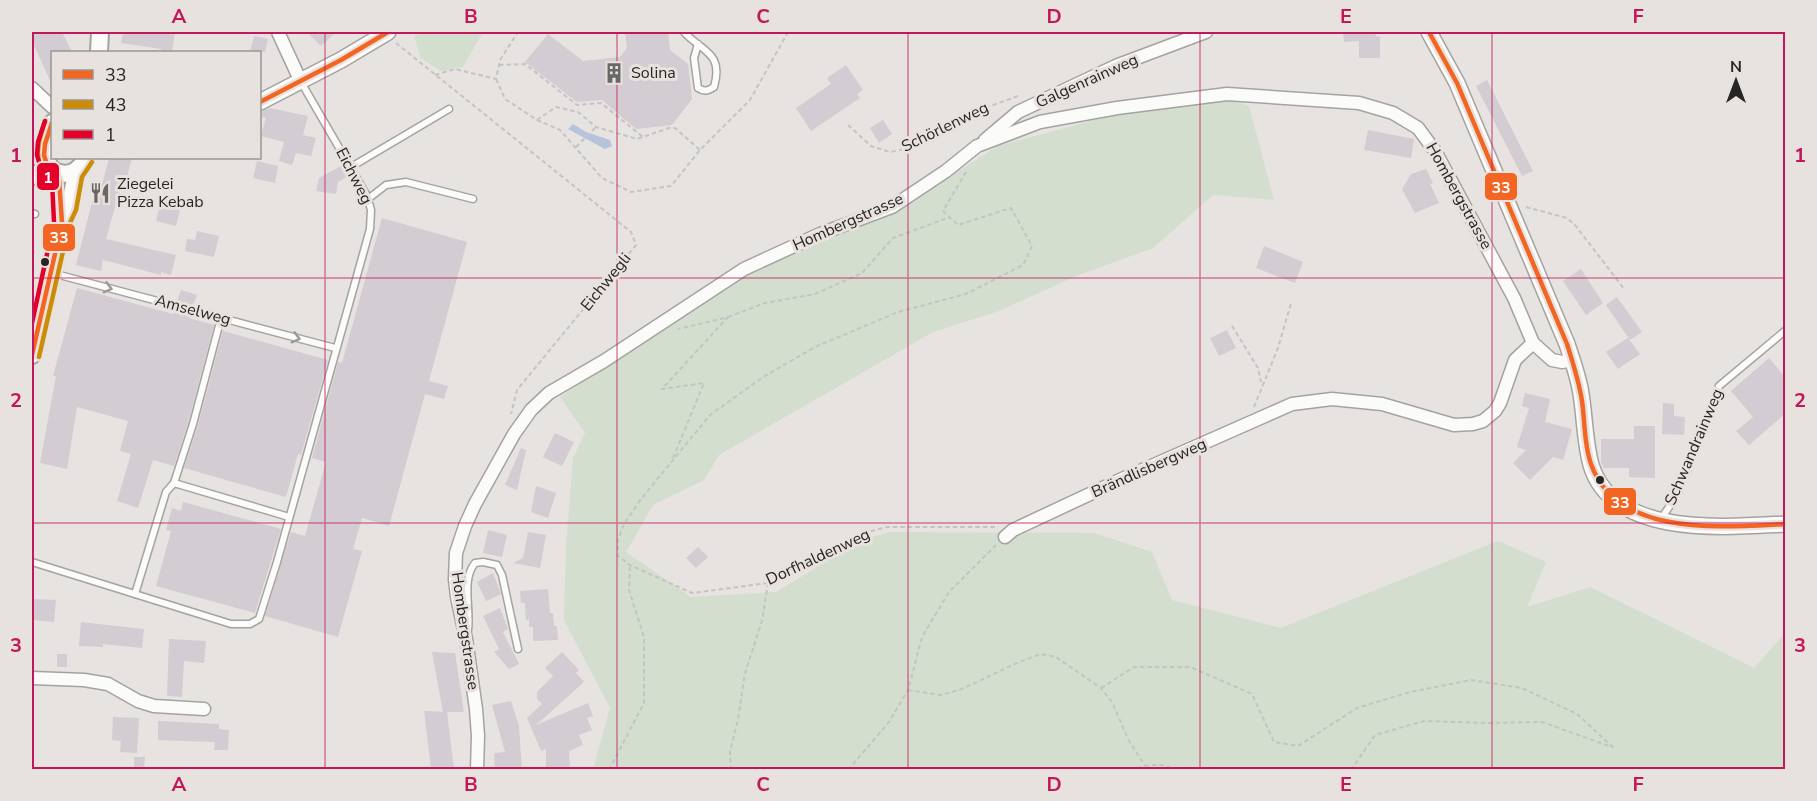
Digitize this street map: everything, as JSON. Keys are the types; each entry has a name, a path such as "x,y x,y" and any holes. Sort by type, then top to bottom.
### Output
{"main road":[{"path":"99,51 100,32"},
{"path":"51,126 44,151 45,162 60,183 62,223"},
{"path":"32,163 44,151"},
{"path":"32,176 44,171 66,174 82,164"},
{"path":"32,355 34,336 62,223 69,208 82,164"}],"street":[{"path":"278,32 301,82"},
{"path":"261,102 301,82 386,32"},
{"name":"Galgenrainweg","path":"977,146 1018,112 1118,65 1206,32"},
{"path":"1429,32 1457,83 1509,203 1572,360 1580,388 1586,446 1592,468 1600,483 1610,495 1628,508 1660,521 1699,525 1785,524"},
{"path":"32,88 51,106"},
{"name":"Hombergstrasse","path":"477,770 476,709 455,579 456,553 465,526 514,434 531,410 549,393 604,361 744,269 820,234 892,207 946,171 977,146 1040,122 1117,108 1227,94 1359,103 1393,113 1418,128 1435,151 1514,298 1533,343 1552,360 1562,362 1572,360"},
{"name":"Brändlisbergweg","path":"1009,533 1292,404 1332,399 1382,404 1454,425 1482,421 1495,411 1500,403 1515,360 1533,343"},
{"path":"32,678 108,684 138,701 154,706 204,709"}],"lane":[{"path":"684,32 711,54 715,62 716,80 714,87 708,91 698,88 694,58 698,44"},
{"name":"Eichweg","path":"32,562 231,624 250,624 259,619 370,229 371,210 368,199 301,82"},
{"path":"351,167 449,109"},
{"path":"368,199 386,185 406,182 473,199"},
{"name":"Amselweg","path":"51,273 335,348"},
{"path":"135,594 166,492 174,483 193,424 221,318"},
{"name":"Schwandrainweg","path":"1660,521 1686,473 1710,415 1719,386 1785,330"},
{"path":"174,483 289,518"},
{"path":"466,639 469,624 468,578 475,562 483,562 497,565 500,568 518,649"}],"path":[{"name":"Eichwegli","path":"386,32 435,75 632,232 636,245 517,390 511,416"},
{"path":"518,32 500,60 496,79 505,99 537,120 560,130 602,178 632,192 671,186 700,150 750,100 788,32"},
{"path":"499,65 525,64 577,105 601,103 643,137"},
{"path":"435,75 455,69 496,79"},
{"name":"Schörlenweg","path":"848,125 871,146 890,152 911,148 963,116 1024,94"},
{"path":"537,120 556,107 578,112 596,127 637,139 675,128 700,150"},
{"path":"576,147 596,127"},
{"path":"609,770 644,703 644,637 629,590 630,565 618,556 618,540 624,524 641,499 710,415 763,377 815,346 898,312 966,294 1023,265 1032,246 1011,208 958,225 943,211 965,175 977,146"},
{"path":"1509,203 1567,218 1625,290"},
{"path":"654,328 677,329 728,317 765,303 815,294 862,273 893,238 950,217"},
{"path":"1255,419 1254,406 1278,348 1291,303"},
{"path":"671,462 704,383 662,389 728,317"},
{"path":"1232,326 1258,368 1262,384"},
{"name":"Dorfhaldenweg","path":"630,565 692,593 768,583 864,532 886,527 991,526 1009,533"},
{"path":"848,770 889,722 908,690 922,637 950,592 1009,533"},
{"path":"731,770 730,752 745,673 762,621 768,583"},
{"path":"908,690 941,694 962,689 1041,654 1056,657 1101,688 1112,702 1128,739 1145,766"},
{"path":"1101,688 1134,667 1190,668 1252,694 1274,742 1298,746 1357,708 1410,692 1471,680 1522,688 1577,714 1614,748 1542,722 1424,721 1375,735 1351,770"},
{"path":"1130,770 1152,764 1173,767 1175,770"}],"green space":[{"path":"427,32 483,32 463,67 441,71 421,58 414,36"},
{"path":"1231,100 1249,106 1274,200 1213,195 1153,248 1076,276 999,311 933,332 719,455 704,480 653,505 626,552 691,597 776,592 864,539 890,532 1094,533 1152,552 1172,600 1281,628 1498,541 1546,562 1527,607 1590,587 1754,668 1785,633 1785,769 593,769 610,708 564,620 566,547 573,458 585,433 560,397 747,274 825,239 891,214 998,146 1117,114"}],"water":[{"path":"573,124 586,132 610,140 612,146 605,149 568,129"}],"building":[{"path":"32,32 62,32 72,51 51,51 51,83 32,41"},
{"path":"123,32 175,32 172,51 121,43"},
{"path":"307,32 336,32 321,46"},
{"name":"Solina","path":"625,32 668,32 670,50 688,64 692,99 672,125 636,129 602,100 577,102 525,62 548,34 583,61 620,57 627,48"},
{"path":"1343,32 1375,32 1376,36 1380,37 1380,58 1359,58 1359,41 1344,42"},
{"path":"254,36 268,39 265,52 250,51"},
{"path":"846,65 863,90 857,94 860,98 811,131 796,108 831,84 827,78"},
{"path":"1487,80 1533,171 1522,176 1476,86"},
{"path":"270,108 308,116 303,135 316,138 311,156 296,153 292,165 279,161 284,142 261,136 266,118 261,117 261,112"},
{"path":"883,120 892,134 879,143 870,128"},
{"path":"1368,130 1414,139 1411,158 1364,150"},
{"path":"109,159 132,159 126,180 123,179 106,239 176,255 171,275 161,272 161,275 103,260 101,271 76,265 97,183 102,185"},
{"path":"257,161 278,166 275,183 253,178"},
{"path":"343,165 349,176 338,182 336,194 316,191 319,178"},
{"path":"1426,169 1439,203 1415,213 1402,189 1411,174"},
{"path":"162,197 182,202 176,226 156,221"},
{"path":"382,218 467,242 429,381 448,386 444,399 425,394 389,526 362,518 353,549 362,551 338,637 265,616 291,532 305,536 326,462 312,458 338,362 342,363"},
{"path":"197,231 219,236 214,257 185,251 187,239 195,240"},
{"path":"1264,246 1303,262 1295,283 1256,268"},
{"path":"1581,269 1603,303 1586,315 1563,281"},
{"path":"77,288 173,314 174,311 190,315 189,318 214,325 174,466 153,460 138,508 117,501 131,454 120,451 128,421 77,407 67,469 40,463 56,376 53,376"},
{"path":"181,290 197,295 193,305 177,301"},
{"path":"1617,297 1642,332 1630,340 1606,305"},
{"path":"1227,330 1236,348 1219,356 1210,338"},
{"path":"223,331 328,360 301,455 298,454 286,497 184,468"},
{"path":"1628,338 1640,354 1618,369 1606,352"},
{"path":"1769,358 1785,377 1785,414 1749,445 1736,431 1753,417 1731,391"},
{"path":"1525,393 1550,399 1545,422 1572,429 1563,460 1553,457 1530,480 1513,463 1526,450 1517,447 1529,408 1522,406"},
{"path":"1663,403 1674,404 1674,416 1685,417 1684,435 1662,434"},
{"path":"1634,426 1655,426 1655,478 1629,477 1629,468 1604,468 1601,462 1601,439 1634,439"},
{"path":"555,433 574,442 562,466 543,457"},
{"path":"521,448 526,450 517,490 505,485"},
{"path":"536,486 556,493 548,518 531,512"},
{"path":"183,502 281,529 255,613 156,586 171,531 166,530 172,508 181,511"},
{"path":"488,530 507,535 502,557 483,553"},
{"path":"528,532 546,535 540,568 513,563 523,558"},
{"path":"698,547 708,557 696,568 686,558"},
{"path":"493,573 501,594 486,601 477,582"},
{"path":"548,589 550,613 553,613 554,626 557,626 558,640 533,641 533,627 529,627 529,619 526,621 525,603 521,603 520,591"},
{"path":"32,599 56,600 54,622 32,620"},
{"path":"500,608 508,629 503,632 519,664 509,669 494,652 499,649 483,616"},
{"path":"81,622 144,629 142,648 103,644 103,647 79,646"},
{"path":"169,639 206,641 204,663 184,661 182,697 167,696"},
{"path":"432,652 455,653 464,712 443,712"},
{"path":"562,652 579,670 576,673 584,682 536,725 588,703 593,716 587,718 592,730 579,735 583,745 569,751 570,770 546,770 546,749 541,751 527,718 542,704 537,699 537,692 553,676 545,668"},
{"path":"57,654 67,654 67,667 57,667"},
{"path":"511,701 519,726 522,770 495,770 494,753 505,752 492,705"},
{"path":"424,711 447,712 454,769 431,768"},
{"path":"113,717 139,718 137,753 120,752 121,741 112,740"},
{"path":"158,721 219,724 219,729 229,730 228,750 214,750 215,742 158,740"},
{"path":"134,757 145,757 144,770 134,770"}],"transit line":[{"name":"33","path":"261,101 341,60 388,32"},
{"name":"33","path":"1429,32 1457,83 1567,344 1581,394 1589,457 1604,488 1624,505 1648,516 1675,523 1703,526 1786,524"},
{"name":"43","path":"45,121 40,137 38,159 51,179"},
{"name":"1","path":"32,323 54,222 52,181 41,169 37,155 38,142 45,121"},
{"name":"33","path":"32,355 62,223 59,179 47,165 44,155 51,126"},
{"name":"43","path":"39,357 69,225 76,210 82,177 92,162"}],"place":[{"name":"Solina","path":"614,73"},
{"name":"Ziegelei Pizza Kebab","path":"100,193"}]}
